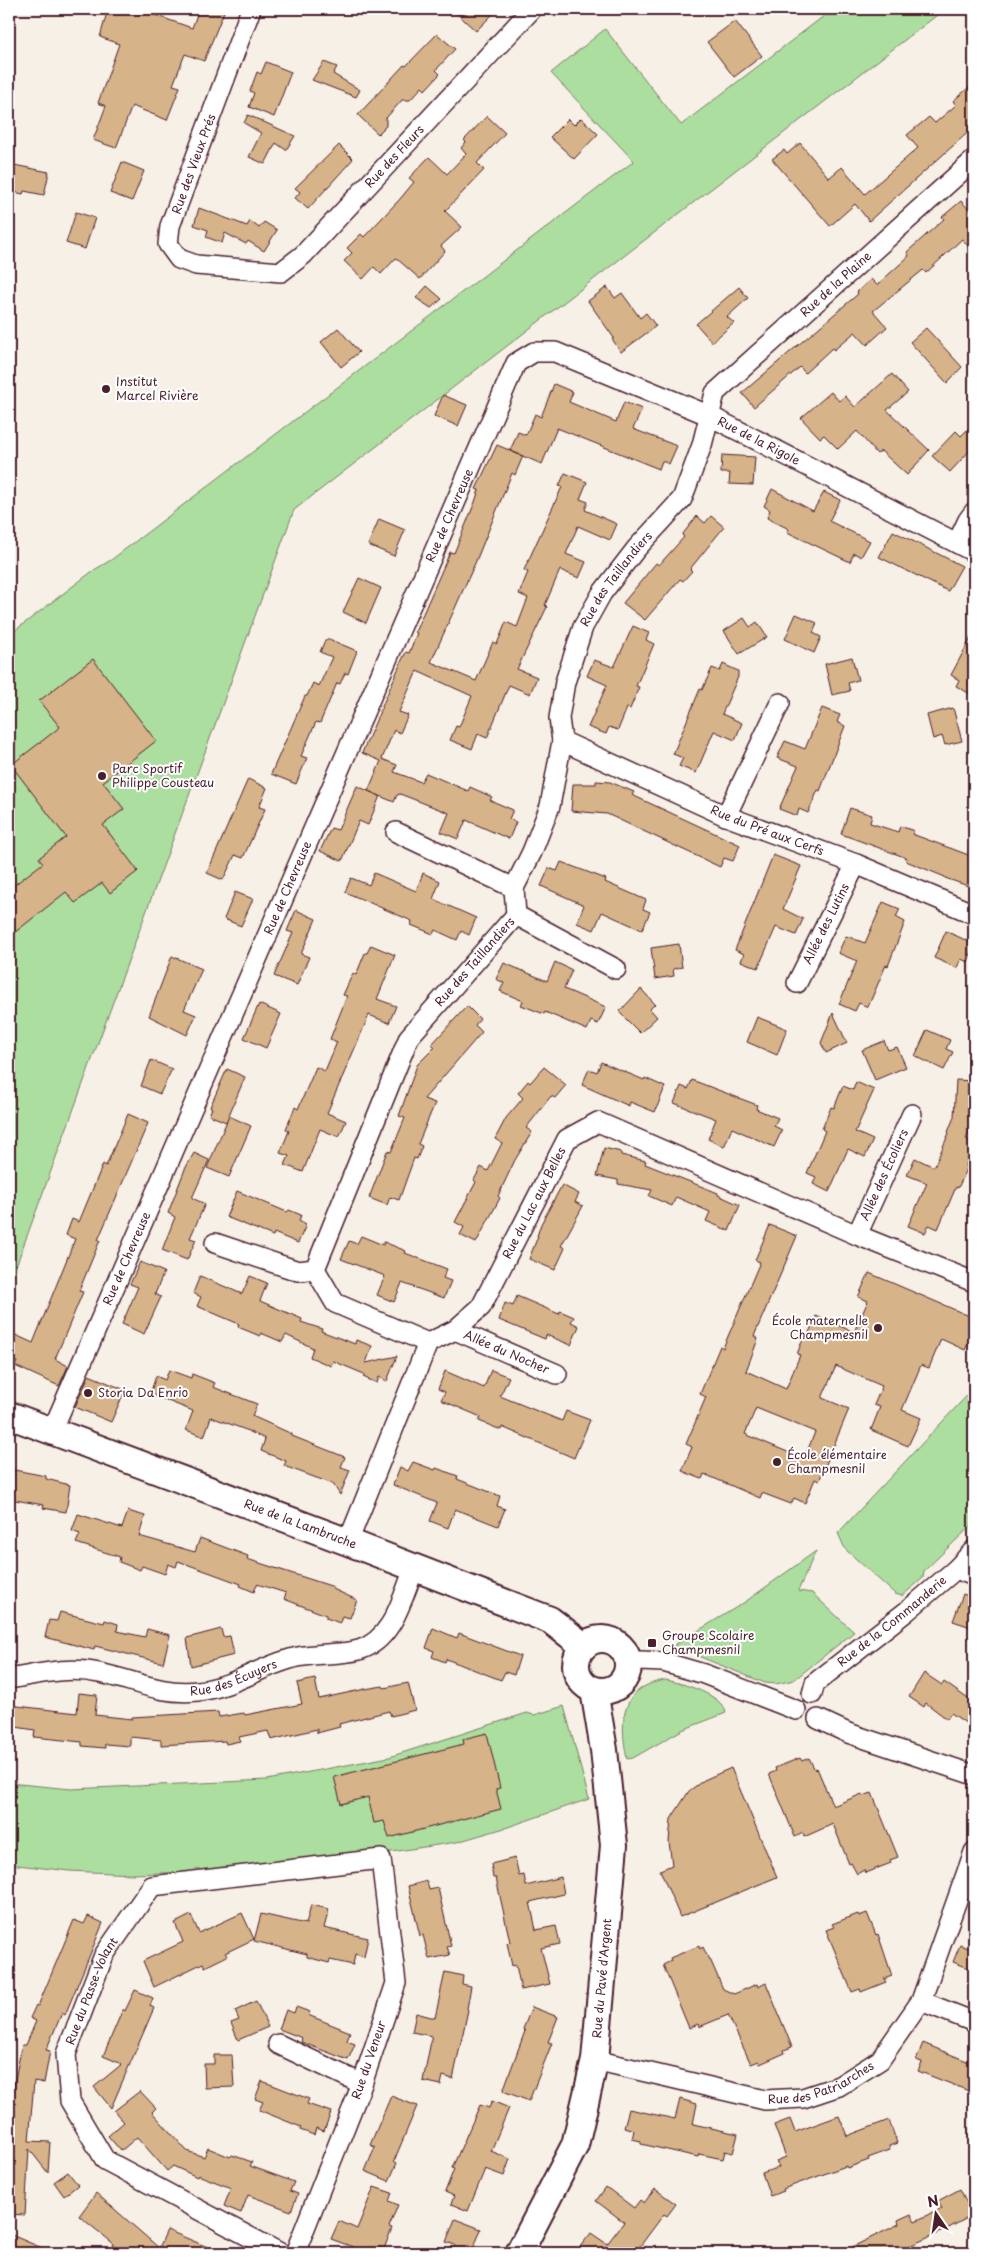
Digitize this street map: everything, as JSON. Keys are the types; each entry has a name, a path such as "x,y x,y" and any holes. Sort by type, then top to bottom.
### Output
{"street":[{"name":"Rue des Vieux Prés","path":"241,268 196,265 179,258 168,244 170,226 252,9"},
{"name":"Rue des Fleurs","path":"241,268 281,272 302,255 532,9"},
{"name":"Rue de la Plaine","path":"708,416 715,393 974,160"},
{"name":"Rue de la Rigole","path":"534,352 555,352 708,416 974,552"},
{"name":"Rue de Chevreuse","path":"52,1432 516,363 534,352"},
{"name":"Rue des Taillandiers","path":"315,1269 408,1037 516,914 514,888 532,852 550,806 562,741 559,718 565,682 583,627 602,593 636,549 682,499 702,445 708,416"},
{"path":"957,543 974,512"},
{"path":"726,816 780,703"},
{"name":"Rue du Pré aux Cerfs","path":"562,741 726,816 856,864 974,914"},
{"path":"396,832 514,888"},
{"name":"Allée des Lutins","path":"796,983 856,864"},
{"path":"516,914 616,968"},
{"name":"Allée des Écoliers","path":"857,1235 912,1114"},
{"name":"Rue du Lac aux Belles","path":"428,1343 456,1330 481,1307 567,1139 598,1122 857,1235 974,1282"},
{"path":"215,1243 298,1271 315,1269 335,1303 428,1343 348,1542"},
{"name":"Allée du Nocher","path":"456,1330 557,1374"},
{"name":"Rue de la Lambruche","path":"9,1415 550,1620 584,1646"},
{"name":"Rue de la Commanderie","path":"812,1694 815,1683 956,1569 974,1550"},
{"name":"Rue des Écuyers","path":"9,1679 69,1670 99,1672 161,1691 199,1691 234,1683 273,1664 299,1657 359,1650 378,1640 391,1624 414,1568"},
{"path":"956,1569 974,1576"},
{"path":"599,1639 615,1643 626,1655 628,1664 627,1672 618,1685 611,1689 594,1690 580,1679 577,1671 579,1653 584,1646 599,1639"},
{"path":"628,1664 640,1661 663,1662 704,1674 796,1710 799,1716 805,1720 814,1721 818,1719 822,1715 824,1706 820,1698 812,1694 800,1698 796,1710"},
{"name":"Rue du Pavé d'Argent","path":"520,2253 575,2145 595,2060 614,1845 604,1750 594,1690"},
{"path":"818,1719 848,1733 974,1774"},
{"name":"Rue des Patriarches","path":"595,2060 766,2100 803,2098 839,2086 880,2060 921,2001 974,1852"},
{"name":"Rue du Veneur","path":"295,2253 362,2084 396,1983 381,1859"},
{"name":"Rue du Passe-Volant","path":"280,2253 105,2160 70,2101 66,2054 104,1954 152,1886 381,1859"},
{"path":"921,2001 974,2022"},
{"path":"278,2044 362,2084"}],"green space":[{"name":"Parc Sportif Philippe Cousteau","path":"833,9 945,9 294,510 9,1285 9,635 94,570 111,560 634,161 551,73 605,29 681,125"},
{"path":"974,1388 974,1523 924,1571 923,1578 902,1596 895,1594 845,1549 838,1533"},
{"path":"816,1551 798,1591 812,1593 854,1632 794,1680 776,1684 765,1683 673,1646 745,1602"},
{"path":"666,1680 710,1695 718,1701 726,1713 682,1730 633,1758 627,1759 623,1731 627,1707 632,1697 640,1689"},
{"path":"564,1706 589,1799 508,1827 457,1842 378,1854 219,1871 133,1874 69,1871 9,1864 9,1783 71,1789 267,1780 389,1757 527,1713 534,1715"}],"building":[{"path":"108,9 151,9 149,13 192,28 199,9 225,9 204,61 185,54 173,85 180,87 167,120 132,106 116,148 93,140 106,106 98,103 119,44 100,37"},
{"path":"452,9 498,9 476,31"},
{"path":"735,21 762,56 734,77 707,42"},
{"path":"437,34 455,49 436,70 440,74 425,90 422,87 410,100 402,100 386,118 386,126 378,134 358,115 404,65 406,66"},
{"path":"266,62 291,72 274,117 249,107 254,93 250,91 257,72 261,74"},
{"path":"324,62 337,67 333,74 360,90 356,97 312,80"},
{"path":"974,83 974,127 869,221 855,204 830,226 772,159 784,150 787,154 800,143 829,178 842,167 865,194 918,148 907,135 929,117 935,123 956,105 953,101"},
{"path":"248,115 295,136 286,150 276,143 265,164 249,157 261,133 244,123"},
{"path":"487,116 505,133 477,163 484,170 445,211 462,227 441,246 445,251 420,279 396,258 381,274 374,267 363,279 344,261 352,253 347,248 361,234 364,237 400,199 414,182 409,178 429,157 447,174 466,154 461,148 466,142 464,140"},
{"path":"581,118 598,134 574,159 550,137 568,119 574,125"},
{"path":"339,145 353,159 308,209 295,198 300,192 295,188"},
{"path":"122,162 144,171 132,201 110,193"},
{"path":"9,164 49,172 44,195 24,191 23,194 9,191"},
{"path":"961,201 974,215 974,253 962,239 926,273 923,270 873,311 887,327 867,345 855,332 834,350 832,348 805,373 800,367 754,407 742,393 858,294 857,292 871,279 877,285 909,256 907,252 944,219 942,217"},
{"path":"199,208 247,226 250,221 259,228 264,222 277,230 264,251 248,241 246,244 225,233 222,243 206,237 208,230 194,225"},
{"path":"76,212 95,218 85,249 66,243"},
{"path":"427,286 442,299 431,308 416,298"},
{"path":"607,287 615,298 622,293 640,318 646,313 656,326 621,352 612,339 614,338 588,301"},
{"path":"739,287 748,298 727,317 734,323 712,342 696,324"},
{"path":"338,328 359,352 341,367 321,342"},
{"path":"926,328 962,367 947,383 910,342"},
{"path":"892,374 908,392 887,410 929,450 907,475 881,451 877,454 857,431 838,449 824,435 820,438 801,418 831,392 839,401 845,396 855,407"},
{"path":"554,384 573,392 569,402 616,422 624,402 642,409 633,429 677,446 669,464 662,461 659,469 557,428 542,464 510,451 518,432 526,435 535,414 541,417"},
{"path":"443,395 467,405 458,426 434,416"},
{"path":"974,423 974,446 950,472 932,456 956,431 961,436"},
{"path":"497,445 523,456 515,475 512,473 476,561 431,662 476,681 493,642 497,644 506,622 517,627 528,598 519,594 528,572 524,570 562,487 559,486 565,473 587,482 580,499 588,502 585,510 617,524 610,540 578,526 566,554 586,562 579,578 560,570 545,605 547,607 517,669 537,677 530,694 509,685 487,738 478,734 472,749 450,740 456,726 459,727 472,696 417,671 399,712 408,715 400,733 394,730 382,759 397,765 394,772 421,782 426,773 468,791 470,787 492,797 490,800 513,810 509,819 516,822 509,839 466,820 458,839 441,832 449,813 400,794 397,795 394,802 368,791 381,761 362,753 402,660 406,652 409,653 417,633 415,632 450,552 454,553 475,502 479,490 476,489"},
{"path":"722,455 755,457 753,485 729,484 730,473 721,473"},
{"path":"772,489 813,511 824,492 840,500 829,521 870,541 861,557 854,553 850,562 787,532 789,529 767,518 770,510 764,506"},
{"path":"697,516 705,523 711,516 724,527 690,569 692,571 683,581 680,579 645,620 623,603 656,563 659,565 684,537 682,535"},
{"path":"379,519 405,530 394,556 368,545"},
{"path":"893,531 962,566 948,591 879,557"},
{"path":"359,578 381,588 366,623 343,612"},
{"path":"796,614 817,623 813,633 821,637 814,653 785,639"},
{"path":"744,618 750,627 757,622 767,637 739,654 724,631"},
{"path":"633,626 649,633 646,640 654,644 636,686 639,687 630,709 627,708 618,730 609,727 606,734 588,727 607,685 587,676 594,660 614,667"},
{"path":"974,632 974,696 956,686 959,680 951,675"},
{"path":"325,640 331,640 357,651 348,674 345,673 340,684 337,683 320,723 316,722 301,756 307,758 296,784 271,774 305,696 307,696 313,683 319,686 332,657 320,652"},
{"path":"852,657 858,680 848,683 850,691 832,695 825,664"},
{"path":"93,659 156,741 103,782 124,809 103,825 138,871 110,893 102,883 75,903 66,892 9,937 9,889 43,863 39,858 66,837 11,765 60,727 39,701"},
{"path":"723,664 738,671 738,677 722,714 742,723 735,740 714,731 696,773 679,766 683,758 673,754 700,689 702,690 712,668 720,671"},
{"path":"822,708 840,715 837,722 845,726 820,791 818,790 808,813 799,809 797,816 779,809 798,766 777,758 785,741 805,749"},
{"path":"953,708 962,741 945,745 942,736 933,739 927,715"},
{"path":"248,779 267,788 259,807 265,809 243,858 235,855 223,880 207,873"},
{"path":"596,781 610,782 634,792 632,795 740,845 733,861 724,858 720,867 607,814 571,811 573,784 596,784"},
{"path":"357,786 380,796 368,825 359,821 342,861 320,851 331,828 338,830"},
{"path":"850,808 872,815 870,823 898,832 900,826 914,831 912,834 974,857 974,888 906,861 907,858 841,834"},
{"path":"773,855 801,866 783,909 803,919 796,935 776,927 758,968 741,961 744,954 735,950"},
{"path":"561,862 606,879 605,882 646,900 643,909 650,912 642,930 602,912 594,930 577,923 584,905 541,886 549,868 557,871"},
{"path":"374,873 416,891 423,873 440,881 433,899 476,918 469,935 461,931 457,940 435,930 433,934 411,925 412,921 345,892 351,878 369,885"},
{"path":"235,892 253,899 241,926 224,919"},
{"path":"883,902 900,909 896,917 905,922 888,966 886,965 868,1007 859,1003 855,1011 839,1004 857,961 838,953 846,936 865,943"},
{"path":"296,910 316,919 301,954 309,957 297,985 274,976 293,933 287,931"},
{"path":"946,931 974,944 968,962 961,959 957,968 934,958"},
{"path":"679,944 682,967 673,969 674,976 655,979 651,948"},
{"path":"371,945 395,955 377,999 396,1006 389,1023 369,1015 327,1113 346,1121 339,1137 320,1129 303,1172 285,1165 289,1156 280,1153 289,1131 286,1129 295,1107 298,1109 316,1067 325,1071 337,1042 330,1039 347,996 343,995 353,973 356,975 365,953 367,953"},
{"path":"172,956 202,969 184,1010 196,1015 187,1035 149,1016"},
{"path":"555,962 572,970 564,989 606,1007 598,1024 591,1021 587,1030 545,1012 544,1014 521,1005 523,1001 500,991 504,983 496,979 504,963 547,981"},
{"path":"641,989 655,1004 650,1009 657,1017 640,1033 619,1012"},
{"path":"259,1004 281,1014 266,1048 244,1038"},
{"path":"467,1006 480,1019 475,1025 482,1032 424,1099 435,1103 418,1144 422,1146 417,1159 414,1158 399,1200 390,1197 387,1205 369,1198 387,1151 391,1152 405,1118 399,1116 417,1065 435,1047 432,1044"},
{"path":"833,1013 847,1043 826,1053 821,1043"},
{"path":"757,1017 787,1029 777,1055 747,1042"},
{"path":"927,1030 950,1040 946,1049 953,1052 944,1070 915,1056"},
{"path":"884,1041 888,1050 897,1047 906,1067 875,1080 862,1050"},
{"path":"151,1060 172,1069 160,1094 141,1086"},
{"path":"601,1062 665,1087 655,1112 630,1102 629,1106 582,1085 589,1069 597,1072"},
{"path":"544,1067 566,1085 555,1098 551,1096 526,1128 532,1132 515,1160 498,1196 500,1198 476,1243 460,1235 464,1227 455,1222 476,1182 474,1180 481,1167 488,1171 502,1143 495,1139 506,1118 523,1098 518,1093"},
{"path":"227,1069 245,1077 226,1122 209,1115 212,1108 210,1107"},
{"path":"692,1080 757,1105 756,1109 778,1118 774,1126 782,1130 774,1147 732,1128 724,1147 708,1139 716,1119 674,1103 681,1086 688,1089"},
{"path":"956,1080 974,1081 973,1123 966,1139 974,1143 974,1145 966,1166 968,1167 958,1188 956,1187 938,1229 929,1225 925,1233 908,1226 927,1183 907,1175 915,1158 934,1167 954,1117"},
{"path":"856,1082 874,1090 855,1132 873,1140 865,1157 848,1149 829,1192 813,1184 816,1177 807,1173 825,1131 822,1129 831,1107 834,1108 843,1086 853,1090"},
{"path":"128,1114 148,1123 98,1240 100,1240 79,1291 83,1292 55,1359 68,1366 59,1386 15,1366 17,1362 9,1358 9,1332 33,1343 75,1239 66,1235 72,1219 79,1222 103,1164 106,1166"},
{"path":"229,1116 251,1126 229,1177 207,1168"},
{"path":"604,1148 621,1152 621,1155 646,1161 645,1164 718,1193 718,1195 740,1205 729,1231 706,1221 710,1212 676,1197 672,1206 649,1196 652,1190 618,1184 618,1180 597,1176"},
{"path":"194,1153 209,1160 192,1198 205,1204 190,1238 196,1240 187,1260 162,1250 175,1217 168,1213 185,1169"},
{"path":"562,1185 579,1194 575,1202 583,1206 561,1246 565,1248 555,1270 529,1259 541,1224"},
{"path":"237,1191 287,1212 289,1210 301,1215 299,1221 306,1225 298,1243 274,1233 273,1236 226,1217"},
{"path":"770,1225 797,1236 754,1336 758,1339 746,1371 786,1389 800,1355 797,1354 805,1334 808,1335 816,1316 854,1332 868,1301 858,1297 869,1273 974,1318 974,1330 965,1350 941,1339 929,1368 921,1365 902,1410 921,1418 908,1446 871,1430 880,1407 874,1405 882,1386 836,1366 822,1398 849,1409 819,1481 815,1479 805,1503 794,1498 791,1504 762,1493 760,1498 704,1474 702,1479 682,1471 692,1447 686,1444 706,1397 700,1394 720,1346 723,1348 760,1262 755,1260","holes":["756,1408 815,1432 804,1459 745,1434"]},
{"path":"361,1236 383,1245 384,1242 406,1251 405,1253 447,1269 443,1278 451,1281 444,1298 402,1283 394,1302 377,1295 385,1276 341,1259 349,1241 357,1244"},
{"path":"140,1262 164,1272 155,1294 161,1297 144,1334 122,1324 138,1287 130,1284"},
{"path":"200,1276 242,1294 250,1276 267,1283 260,1301 302,1319 301,1322 322,1329 321,1331 355,1344 356,1340 372,1346 366,1363 397,1356 387,1381 379,1377 377,1383 363,1377 364,1374 333,1361 331,1366 310,1357 313,1348 286,1335 282,1342 261,1333 260,1336 238,1327 239,1324 197,1306 201,1297 193,1293"},
{"path":"517,1296 559,1314 560,1311 574,1317 571,1322 579,1326 571,1345 546,1335 545,1339 499,1320 505,1303 513,1306"},
{"path":"169,1370 191,1378 192,1374 215,1383 213,1387 257,1404 252,1416 292,1434 292,1436 345,1457 341,1467 350,1470 340,1495 333,1484 284,1466 286,1461 261,1451 265,1439 246,1430 211,1417 204,1437 186,1430 193,1411 150,1394 156,1376 165,1380"},
{"path":"491,1370 509,1377 500,1396 562,1421 566,1411 590,1420 574,1458 502,1427 501,1430 479,1421 481,1417 441,1400 445,1392 438,1389 445,1371 484,1388"},
{"path":"89,1375 125,1390 111,1422 75,1407"},
{"path":"413,1462 458,1476 457,1479 500,1496 497,1506 505,1509 498,1526 455,1509 448,1528 430,1521 437,1503 393,1485 400,1467 408,1471"},
{"path":"9,1469 46,1476 46,1479 70,1485 66,1512 43,1508 44,1505 9,1499"},
{"path":"128,1511 145,1516 139,1536 195,1552 200,1538 248,1556 247,1559 334,1587 333,1589 357,1600 350,1618 342,1616 340,1623 326,1618 326,1615 284,1599 286,1593 257,1584 254,1592 240,1586 241,1584 178,1561 176,1567 168,1564 165,1574 142,1566 140,1570 119,1562 120,1557 76,1543 80,1534 72,1531 78,1514 122,1528"},
{"path":"963,1594 974,1598 974,1628 953,1621"},
{"path":"60,1612 104,1623 105,1620 118,1624 117,1631 145,1637 147,1629 170,1635 163,1663 95,1646 94,1650 45,1637 49,1620 57,1621"},
{"path":"433,1628 457,1638 459,1633 520,1656 514,1675 505,1672 501,1680 446,1659 445,1662 432,1657 434,1651 426,1648"},
{"path":"221,1629 223,1637 230,1636 234,1655 191,1666 187,1638"},
{"path":"924,1673 942,1685 944,1682 974,1703 974,1724 968,1720 966,1723 951,1713 947,1719 926,1703 924,1707 909,1697"},
{"path":"315,1679 319,1699 365,1689 383,1686 384,1688 408,1683 415,1710 391,1716 389,1711 339,1724 340,1727 317,1733 317,1729 271,1740 268,1731 239,1737 240,1741 226,1744 225,1741 161,1745 161,1740 130,1737 130,1746 105,1744 105,1748 82,1746 82,1742 34,1737 35,1730 9,1726 9,1705 77,1713 79,1693 97,1695 95,1715 132,1719 132,1717 218,1712 219,1717 244,1713 245,1715 302,1704 297,1683"},
{"path":"487,1733 500,1788 496,1789 501,1809 389,1838 384,1821 374,1823 368,1797 341,1804 334,1777 464,1744 463,1739"},
{"path":"800,1758 802,1761 809,1758 815,1770 817,1768 833,1806 862,1794 863,1796 872,1793 898,1857 890,1860 891,1863 865,1873 864,1870 857,1874 851,1863 849,1864 833,1824 804,1837 803,1833 795,1837 769,1774 776,1771 775,1768"},
{"path":"731,1768 777,1877 680,1917 660,1870 672,1865 669,1842 671,1819 689,1791 704,1780"},
{"path":"515,1858 519,1876 524,1875 526,1886 561,1877 564,1894 530,1902 536,1930 556,1926 560,1944 541,1948 550,1984 521,1990 516,1965 512,1966 507,1943 510,1942 496,1878 493,1878 491,1864"},
{"path":"427,1881 429,1890 438,1888 451,1946 447,1947 450,1955 429,1959 423,1935 420,1936 408,1886"},
{"path":"311,1905 329,1909 324,1928 368,1938 364,1957 355,1954 353,1965 330,1960 329,1963 307,1957 307,1954 254,1941 261,1914 306,1924"},
{"path":"242,1913 254,1939 225,1953 227,1956 205,1967 203,1963 154,1987 143,1961 183,1942 175,1923 191,1915 199,1933"},
{"path":"867,1913 876,1935 878,1934 892,1976 884,1979 886,1982 861,1992 860,1989 852,1992 826,1930 834,1927 832,1924 858,1914 859,1916"},
{"path":"88,1916 103,1923 65,2015 62,2013 46,2050 50,2051 44,2083 34,2081 29,2141 50,2142 48,2173 29,2149 25,2215 9,2214 9,2102 13,2102 15,2079 22,2045 26,2045 36,2021 30,2018 36,2005 38,2006 74,1920 84,1924"},
{"path":"960,1945 974,1950 974,1970 953,1962"},
{"path":"699,1946 700,1949 703,1947 710,1959 723,1989 734,1994 757,1984 758,1987 766,1983 792,2047 784,2050 785,2053 760,2064 759,2061 751,2064 728,2015 699,2027 698,2024 689,2028 663,1965 671,1961 670,1958"},
{"path":"445,1972 463,1976 462,1984 471,1986 468,2010 453,2079 443,2076 441,2085 423,2081 432,2036 412,2032 416,2013 435,2018"},
{"path":"135,1990 153,1998 150,2006 154,2008 111,2108 94,2087 122,2064 103,2056 123,2009 125,2011"},
{"path":"256,2001 268,2027 238,2040 231,2023 239,2020 235,2011"},
{"path":"296,2007 310,2012 308,2015 350,2032 347,2041 355,2044 348,2060 301,2042 302,2038 279,2029 286,2010 294,2013"},
{"path":"532,2007 558,2017 548,2042 552,2043 529,2101 503,2091"},
{"path":"923,2043 974,2064 974,2093 918,2071 922,2062 916,2060"},
{"path":"214,2055 232,2055 234,2087 205,2088 204,2064 214,2064"},
{"path":"262,2081 309,2099 307,2104 331,2112 324,2131 316,2128 314,2135 300,2130 301,2127 259,2110 263,2102 255,2099"},
{"path":"140,2091 156,2108 152,2112 187,2151 204,2157 208,2148 230,2157 232,2155 252,2162 250,2166 294,2182 290,2191 298,2194 291,2211 248,2195 241,2213 224,2206 231,2188 198,2175 197,2177 173,2166 167,2171 137,2137 121,2151 108,2136 124,2122 114,2111"},
{"path":"391,2096 417,2106 394,2161 397,2163 389,2181 365,2171 375,2147 370,2145"},
{"path":"680,2099 697,2104 693,2124 738,2134 733,2153 725,2151 723,2159 699,2154 698,2157 641,2144 641,2141 632,2139 634,2130 624,2127 629,2109 675,2119"},
{"path":"492,2101 509,2108 491,2151 510,2159 504,2176 485,2169 468,2211 451,2204 454,2196 445,2192 454,2169 452,2168 480,2105 489,2108"},
{"path":"839,2116 847,2136 889,2120 897,2143 889,2146 890,2150 868,2158 869,2160 847,2168 846,2166 783,2189 784,2191 770,2196 762,2173 779,2167 776,2161 786,2157 774,2125 790,2119 795,2132"},
{"path":"68,2172 78,2185 64,2196 54,2182"},
{"path":"374,2187 392,2193 389,2201 398,2205 389,2227 392,2228 384,2249 379,2247 376,2253 351,2253 353,2247 331,2239 339,2221 357,2229"},
{"path":"606,2187 634,2208 640,2200 644,2203 655,2189 676,2204 667,2216 664,2214 635,2253 587,2253 579,2248 591,2233 607,2244 624,2222 596,2201"},
{"path":"960,2189 973,2215 907,2247 911,2253 840,2253 899,2224 898,2220 911,2214 915,2221 942,2209 938,2201"},
{"path":"96,2193 159,2248 167,2230 222,2253 122,2253 113,2246 114,2244 79,2216"},
{"path":"455,2219 481,2229 472,2253 451,2253 455,2245 446,2242"},
{"path":"9,2234 54,2253 9,2253"}],"place":[{"name":"Institut Marcel Rivière","path":"106,389"},
{"name":"Parc Sportif Philippe Cousteau","path":"102,776"},
{"name":"École maternelle Champmesnil","path":"878,1328"},
{"name":"Storia Da Enrio","path":"88,1393"},
{"name":"École élémentaire Champmesnil","path":"777,1462"},
{"name":"Groupe Scolaire Champmesnil","path":"652,1643"}]}
